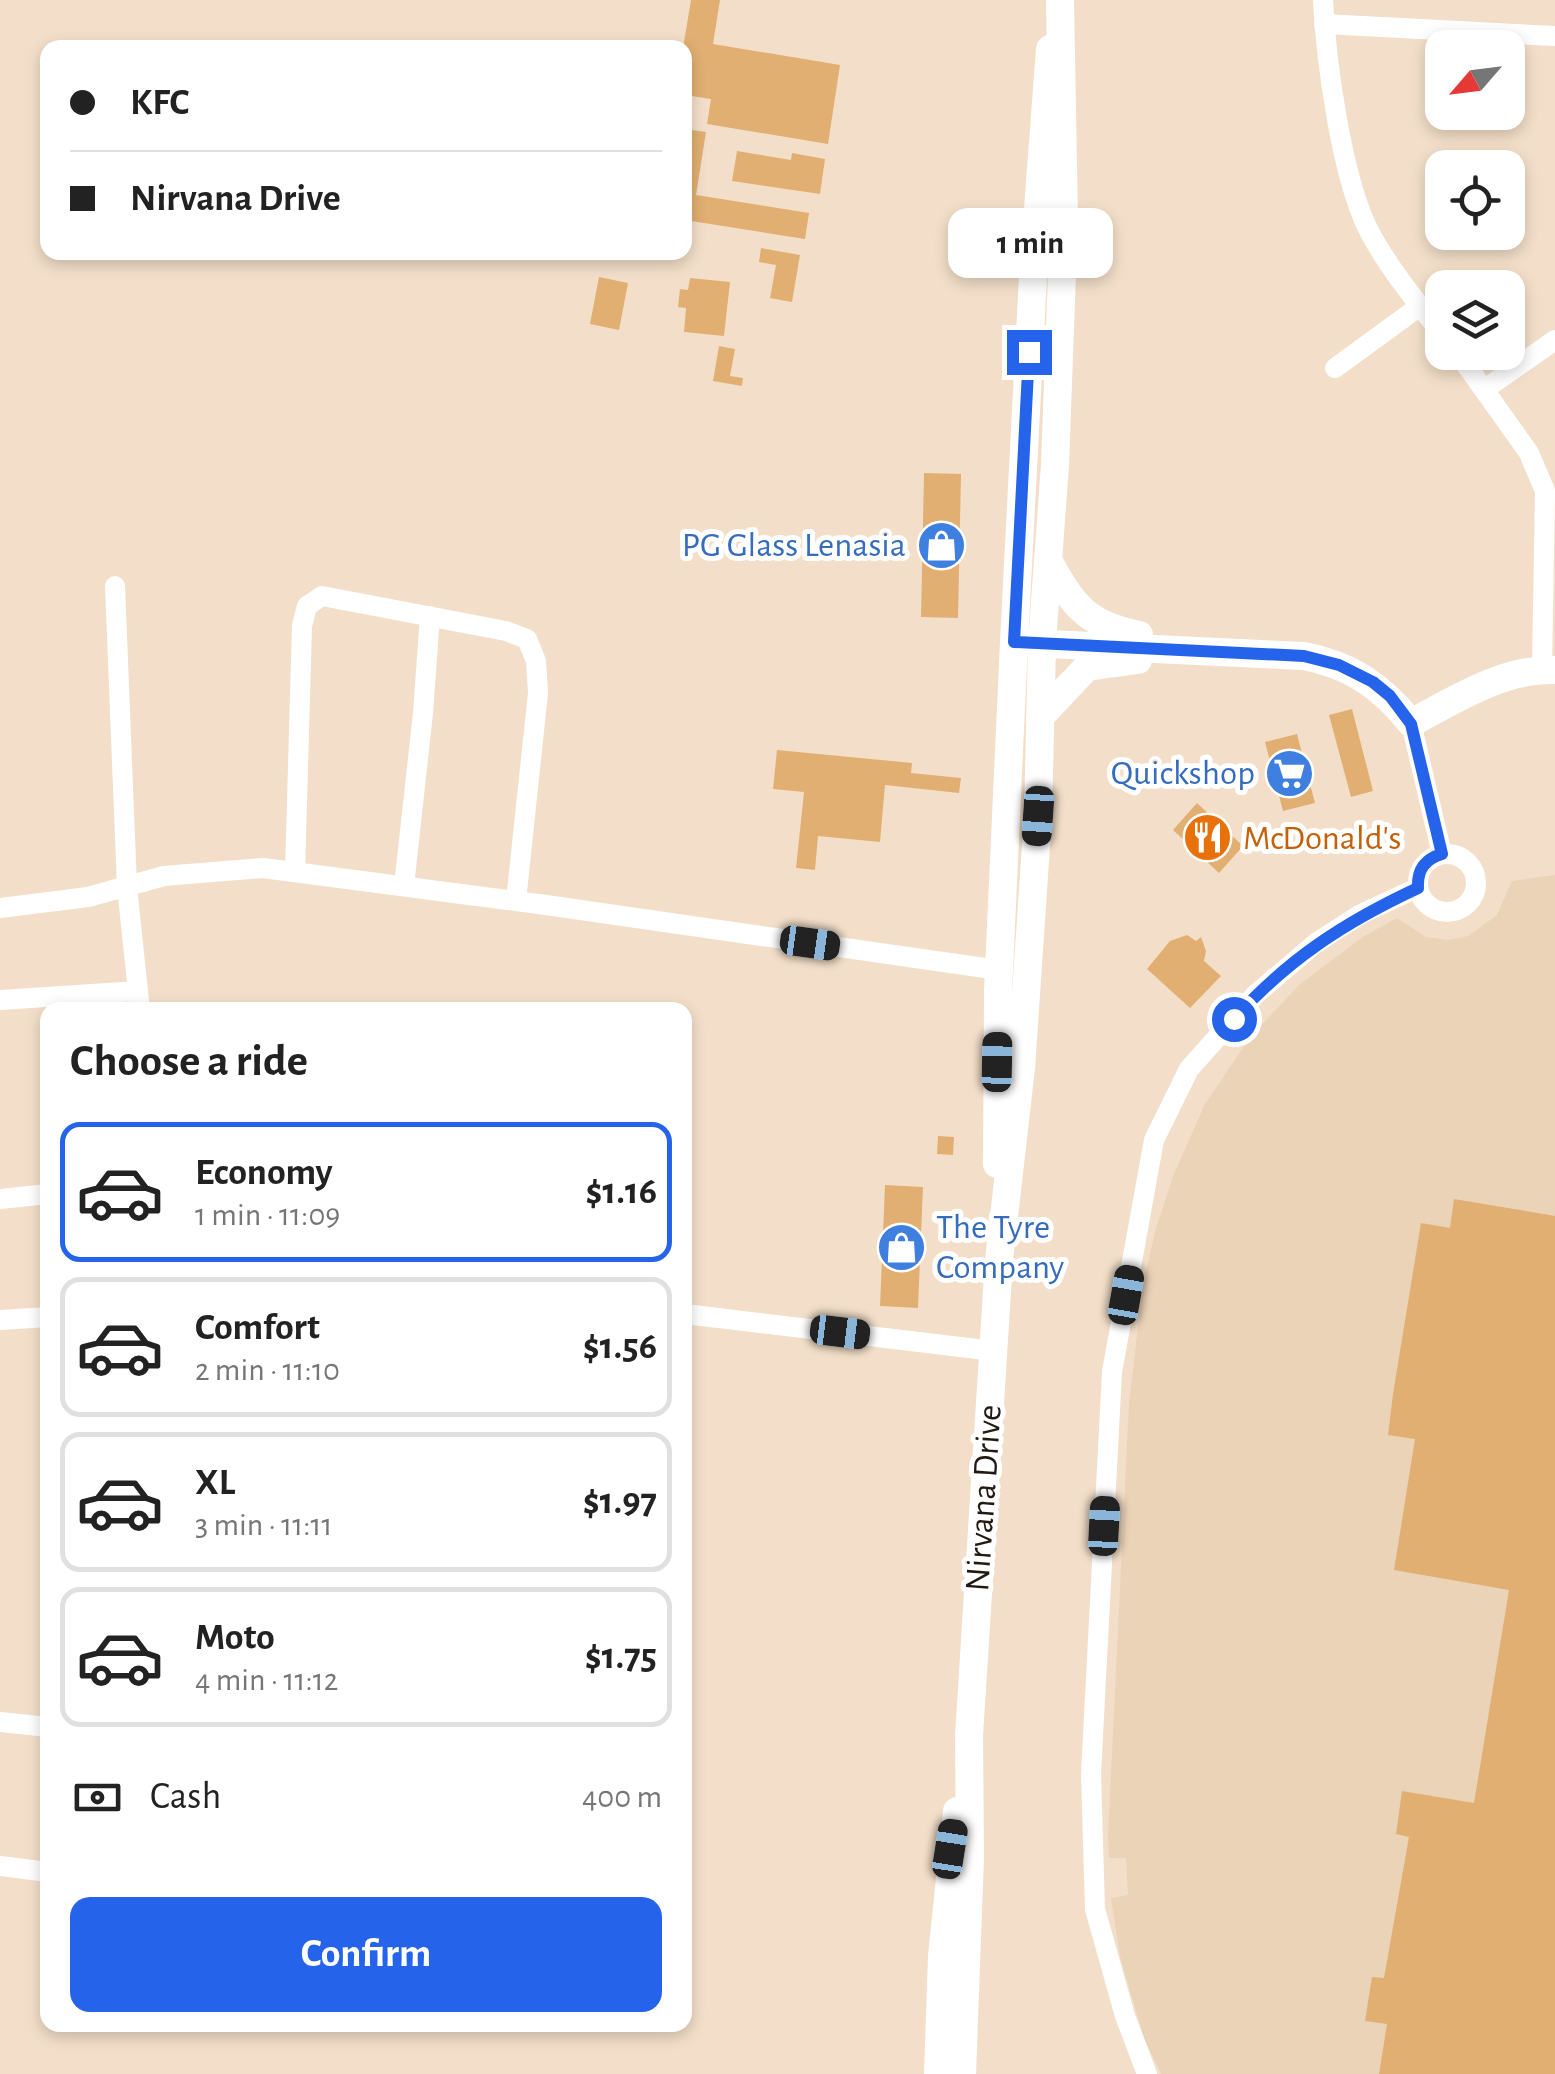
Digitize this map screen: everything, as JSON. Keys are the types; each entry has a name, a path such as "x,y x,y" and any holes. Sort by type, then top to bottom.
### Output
{"main road":[{"name":"Nirvana Drive","path":"962,2074 970,1857 969,1736 999,1260 1021,1068 1038,816 1040,717 1028,643 1048,560 1064,219 1059,0"},
{"name":"Nirvana Drive","path":"999,1260 995,1111 999,970 1028,643 1046,78 1059,0"},
{"path":"1048,560 1076,606 1098,624 1209,650"},
{"path":"1028,643 1304,656 1339,665 1373,682 1390,696 1411,724 1478,688 1549,670"},
{"path":"1040,717 1087,668 1209,650"},
{"name":"Nirvana Drive","path":"938,2074 950,1849 969,1736"}],"street":[{"path":"1323,0 1336,106 1362,216 1425,312"},
{"path":"1324,24 1555,36"},
{"path":"1335,368 1420,306"},
{"path":"1485,389 1555,340"},
{"path":"1471,370 1529,453 1545,490 1549,670"},
{"path":"0,1000 139,1001 127,886 115,586"},
{"path":"295,872 302,626 307,606 322,596 506,631 526,639 536,661 538,693 516,901"},
{"path":"404,886 430,616"},
{"path":"1411,724 1442,854"},
{"path":"1442,854 1461,857 1474,871 1476,891 1456,912 1446,913 1427,906 1418,888 1420,870 1433,856 1442,854"},
{"path":"0,908 88,898 184,874 263,868 999,970"},
{"path":"1147,2074 1125,2016 1094,1909 1091,1774 1112,1372 1154,1140 1189,1069 1256,994 1316,943 1361,914 1418,888"},
{"path":"0,1199 40,1195"},
{"path":"692,1315 994,1350"},
{"path":"0,1320 40,1318"},
{"path":"0,1722 40,1727"},
{"path":"0,1866 40,1871"}],"shaded area":[{"path":"1555,875 1555,2074 1161,2074 1144,2038 1120,1957 1111,1898 1128,1895 1126,1858 1109,1858 1108,1835 1129,1403 1143,1284 1173,1176 1205,1104 1251,1036 1300,984 1364,936 1397,918 1426,937 1448,940 1468,936 1497,915 1512,881"}],"building":[{"path":"691,0 720,0 713,44 840,65 828,144 707,124 711,99 692,96 692,40 684,40"},
{"path":"692,130 706,132 696,195 809,213 805,239 692,221"},
{"path":"737,151 791,160 792,153 825,159 820,194 732,181"},
{"path":"761,248 800,255 792,302 770,298 776,265 759,262"},
{"path":"599,277 628,283 619,330 590,324"},
{"path":"690,278 730,282 724,336 684,332 686,308 678,307 680,289 688,290"},
{"path":"719,346 735,349 730,376 743,378 742,386 713,381"},
{"name":"PG Glass Lenasia","path":"924,473 961,474 958,618 921,617"},
{"path":"1352,709 1373,791 1351,797 1329,715"},
{"name":"Quickshop","path":"1297,734 1315,803 1283,811 1265,742"},
{"path":"777,750 912,763 911,773 961,778 959,793 885,785 880,842 818,836 815,870 796,868 804,792 773,789"},
{"name":"McDonald's","path":"1197,803 1243,846 1219,873 1173,830"},
{"path":"1187,935 1196,941 1201,937 1206,951 1204,961 1221,976 1190,1008 1147,969 1170,941"},
{"path":"938,1136 954,1137 953,1155 937,1154"},
{"name":"The Tyre Company","path":"885,1185 923,1187 918,1308 880,1306"},
{"path":"1454,1199 1555,1216 1555,2074 1379,2074 1387,2024 1365,2021 1372,1977 1384,1978 1409,1837 1396,1834 1402,1791 1474,1803 1509,1590 1394,1570 1415,1439 1388,1435 1393,1394 1421,1223 1450,1228"}],"place":[{"name":"PG Glass Lenasia","path":"941,545"},
{"name":"Quickshop","path":"1290,773"},
{"name":"McDonald's","path":"1208,838"},
{"name":"The Tyre Company","path":"901,1247"}],"route":[{"path":"1029,352 1014,642 1209,650 1324,660 1373,682 1390,696 1411,724 1442,854 1433,856 1420,870 1418,888 1361,914 1316,943 1256,994 1234,1019"}]}
